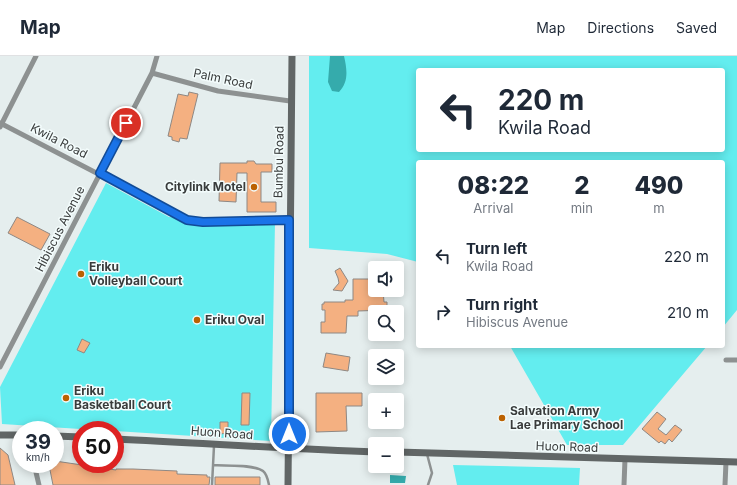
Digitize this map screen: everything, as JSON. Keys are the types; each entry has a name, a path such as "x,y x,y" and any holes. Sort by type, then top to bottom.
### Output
{"main road":[{"name":"Bumbu Road","path":"288,485 290,101 292,56"},
{"path":"0,435 12,435"},
{"name":"Huon Road","path":"124,439 214,443 289,449 368,452"},
{"name":"Huon Road","path":"404,452 737,462"}],"street":[{"path":"1,124 36,56"},
{"name":"Hibiscus Avenue","path":"0,366 152,73 157,56"},
{"name":"Palm Road","path":"152,73 218,91 290,101"},
{"name":"Kwila Road","path":"1,124 100,173 187,220 203,222 289,220"},
{"path":"726,360 737,360"},
{"path":"624,485 625,459"},
{"path":"725,485 726,462"},
{"path":"36,473 39,485"}],"lane":[{"path":"212,485 214,443"},
{"path":"427,454 432,473 428,485"},
{"path":"213,465 262,470 267,476 269,485"}],"shaded area":[{"path":"309,56 737,56 737,310 725,325 725,160 416,160 416,261 387,254 309,248"},
{"path":"330,56 344,56 346,80 339,92 332,91 328,82"},
{"path":"106,183 169,217 275,222 271,441 124,432 124,421 72,421 72,428 64,428 64,421 12,421 12,425 2,424 0,387"},
{"path":"511,348 705,348 623,445 567,445"},
{"path":"453,465 580,468 579,485 457,485"},
{"path":"390,475 406,476 405,483 390,483"}],"building":[{"path":"189,92 198,94 187,139 180,138 179,142 172,140 172,137 168,136 178,94 188,96"},
{"path":"247,161 254,161 256,164 272,164 272,172 261,172 261,202 276,202 276,212 247,212 247,173 237,173 236,202 219,201 220,163 247,163"},
{"path":"17,217 50,234 41,250 8,233"},
{"path":"340,268 348,281 342,291 333,290 339,283 335,271"},
{"path":"353,279 368,279 368,297 384,297 384,302 387,302 387,305 368,305 368,311 358,311 358,316 347,316 346,333 321,333 321,322 325,322 325,310 322,310 322,304 324,304 324,302 345,302 345,300 353,300"},
{"path":"82,339 90,343 84,353 77,350"},
{"path":"326,353 350,357 348,371 323,367"},
{"path":"242,393 250,393 249,425 241,425"},
{"path":"316,393 362,393 362,406 346,406 347,431 316,432"},
{"path":"657,412 666,419 658,429 666,435 675,425 682,430 672,442 669,439 665,444 661,441 659,443 642,429"},
{"path":"220,422 228,422 228,433 220,434"},
{"path":"0,448 8,455 15,485 0,485"},
{"path":"64,462 72,464 72,473 124,473 124,469 133,469 177,471 177,474 207,475 207,477 210,477 209,485 53,485 51,473 64,473"},
{"path":"215,477 260,477 260,485 215,485"}],"place":[{"name":"Citylink Motel","path":"254,187"},
{"name":"Eriku Volleyball Court","path":"81,274"},
{"name":"Eriku Oval","path":"197,320"},
{"name":"Eriku Basketball Court","path":"66,398"},
{"name":"Salvation Army Lae Primary School","path":"502,418"}],"route":[{"path":"126,123 100,173 187,220 203,222 289,220 289,434"}]}
